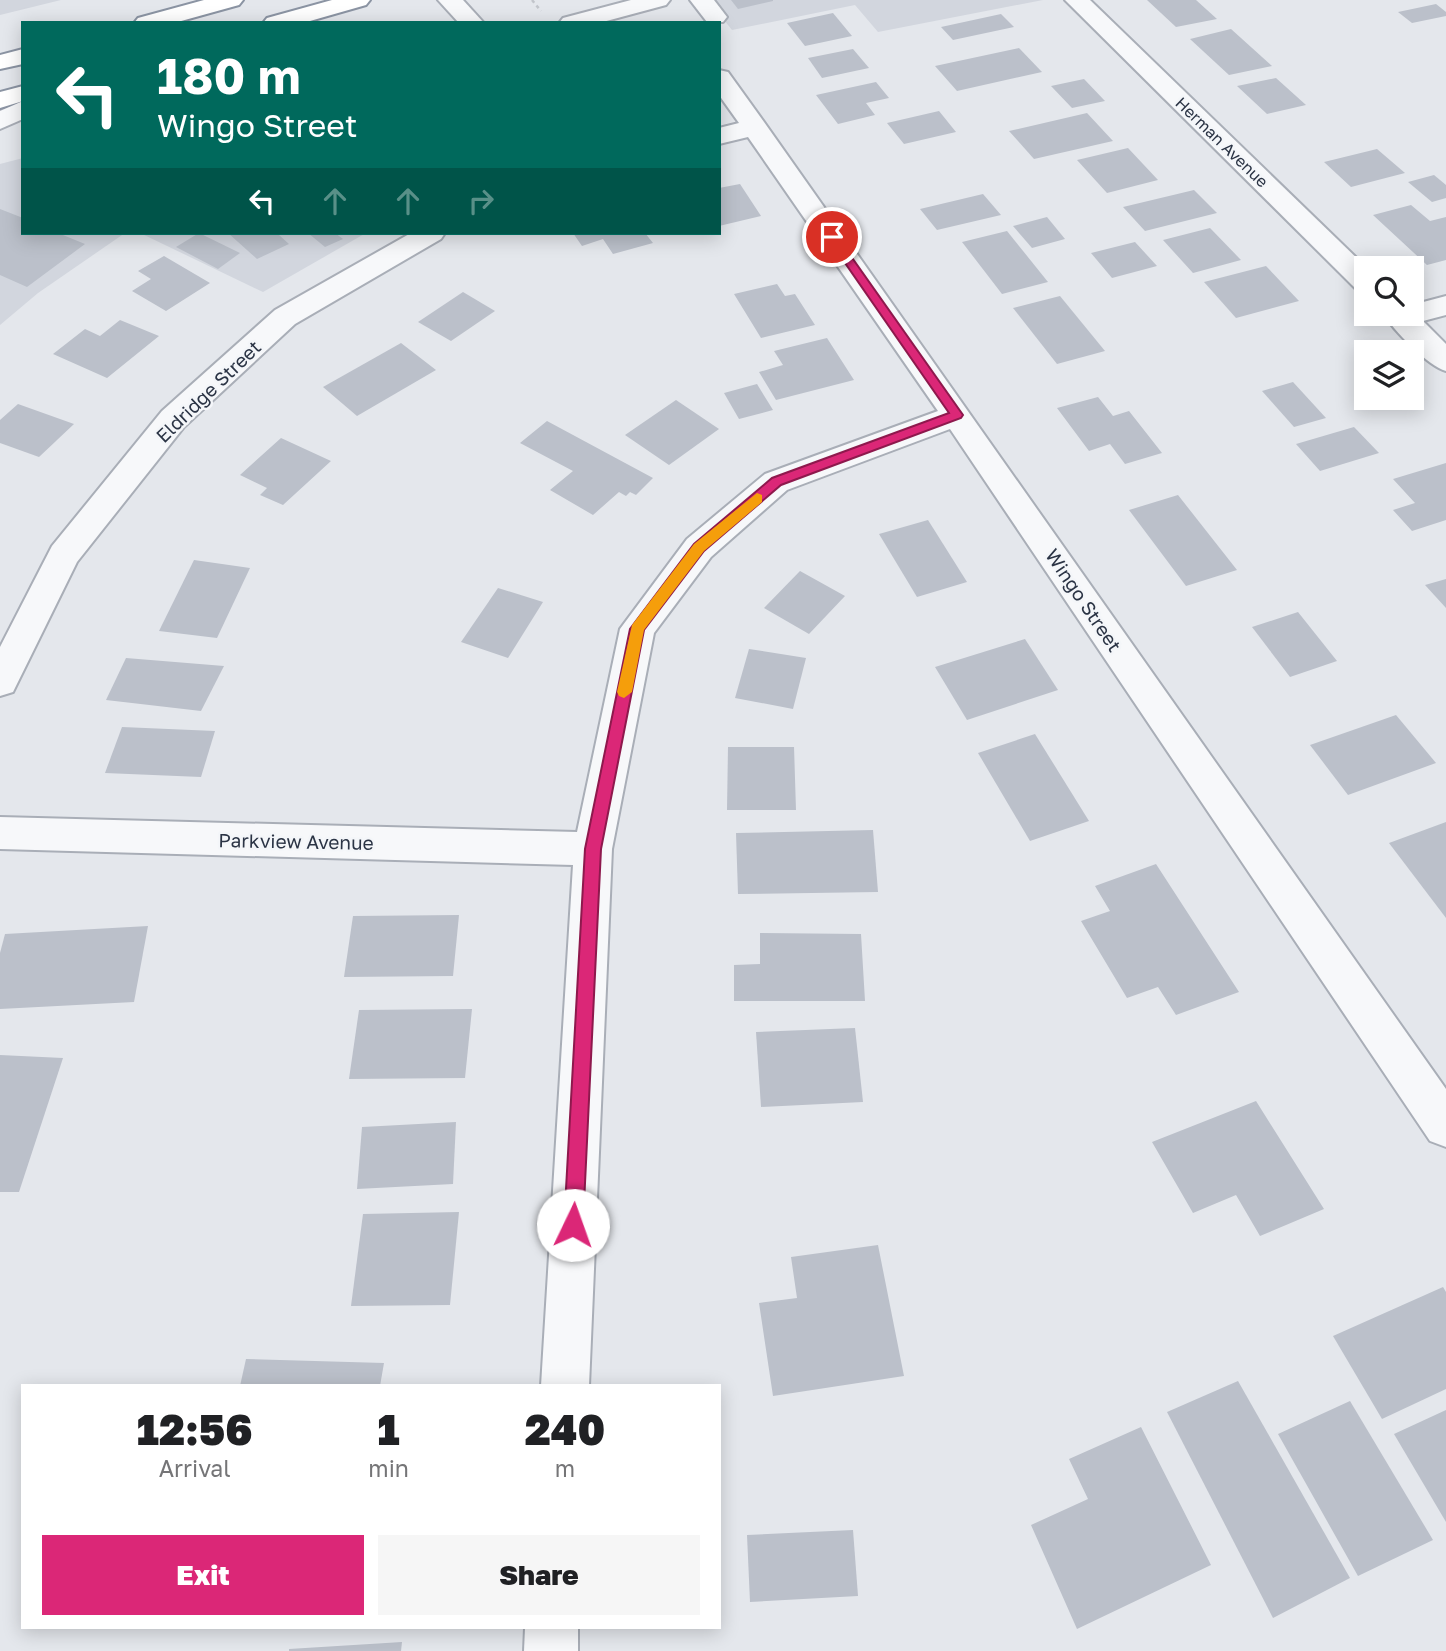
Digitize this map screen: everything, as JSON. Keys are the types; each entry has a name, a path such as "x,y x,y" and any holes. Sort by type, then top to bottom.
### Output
{"highway":[{"path":"153,21 231,0"},
{"path":"282,21 358,0"},
{"path":"0,62 21,57"},
{"path":"0,100 21,94"}],"street":[{"path":"450,0 470,21"},
{"name":"Herman Avenue","path":"1077,0 1354,271"},
{"path":"581,21 665,4"},
{"name":"Wingo Street","path":"721,80 957,415 1446,1126"},
{"path":"0,121 21,110"},
{"path":"721,136 755,127"},
{"name":"Eldridge Street","path":"0,682 64,555 173,419 285,317 422,235"},
{"path":"1424,310 1446,305"},
{"path":"1409,326 1446,361"},
{"path":"565,1384 593,849 637,629 699,548 776,482 957,415"},
{"name":"Parkview Avenue","path":"0,833 593,849"},
{"path":"551,1651 552,1629"}],"path":[{"path":"532,0 542,11"}],"shaded area":[{"path":"0,0 61,0 0,15"},
{"path":"708,0 1043,0 878,32 855,5 732,30"},
{"path":"21,159 21,235 122,235 38,293 0,325 0,164"},
{"path":"144,235 363,235 263,292"}],"building":[{"path":"731,0 773,0 773,1 738,9"},
{"path":"1147,0 1196,0 1217,19 1176,27"},
{"path":"1436,4 1446,12 1446,16 1412,23 1398,12"},
{"path":"833,13 852,36 805,46 787,23"},
{"path":"1001,14 1014,27 953,40 941,27"},
{"path":"1231,29 1272,66 1229,75 1190,39"},
{"path":"1019,48 1042,72 957,91 935,66"},
{"path":"853,49 869,68 822,78 808,58"},
{"path":"1276,78 1306,105 1267,114 1237,86"},
{"path":"1084,79 1105,101 1072,108 1051,86"},
{"path":"876,82 889,98 866,103 875,115 838,124 816,95"},
{"path":"939,111 956,132 904,144 887,123"},
{"path":"1087,113 1113,141 1034,159 1009,131"},
{"path":"1128,148 1158,180 1107,193 1077,160"},
{"path":"1377,149 1405,173 1351,187 1324,162"},
{"path":"1434,175 1446,185 1446,198 1432,202 1408,182"},
{"path":"740,184 761,216 721,226 721,188"},
{"path":"1194,190 1217,213 1145,231 1123,207"},
{"path":"983,194 1001,215 937,230 920,209"},
{"path":"1411,205 1430,221 1446,217 1446,260 1427,265 1424,256 1417,256 1373,215"},
{"path":"0,209 21,217 21,235 63,235 85,244 27,287 0,275"},
{"path":"1047,217 1065,239 1032,248 1013,226"},
{"path":"1210,228 1241,260 1193,273 1163,240"},
{"path":"1007,231 1048,282 1002,294 962,242"},
{"path":"196,235 203,235 240,253 218,269 176,247"},
{"path":"230,235 279,235 289,244 257,259"},
{"path":"310,235 338,235 343,239 325,247"},
{"path":"574,235 647,235 653,243 613,254 603,239 582,246"},
{"path":"1135,242 1157,266 1112,278 1091,253"},
{"path":"164,256 210,283 166,311 132,291 151,279 138,271"},
{"path":"1266,266 1299,301 1236,318 1204,282"},
{"path":"777,284 785,296 795,294 815,325 761,338 734,294"},
{"path":"463,292 495,311 451,341 418,322"},
{"path":"1060,296 1105,351 1057,364 1013,308"},
{"path":"120,320 159,336 107,378 53,354 85,329 100,336"},
{"path":"827,338 854,380 776,400 759,372 783,365 774,351"},
{"path":"401,343 436,370 357,416 323,387"},
{"path":"1293,382 1326,418 1294,427 1262,391"},
{"path":"757,384 773,410 739,419 724,393"},
{"path":"1098,397 1113,416 1129,411 1162,453 1125,464 1110,444 1089,451 1057,408"},
{"path":"676,400 719,429 669,465 625,435"},
{"path":"18,404 74,424 39,457 0,443 0,420"},
{"path":"547,421 653,478 636,495 630,492 626,496 619,492 593,515 550,490 573,471 520,443"},
{"path":"1354,427 1379,453 1320,471 1296,444"},
{"path":"281,438 331,461 283,505 260,495 267,488 240,475"},
{"path":"1446,463 1446,520 1412,531 1393,510 1415,503 1393,479"},
{"path":"1178,495 1237,570 1186,586 1129,510"},
{"path":"928,520 967,582 917,597 879,534"},
{"path":"194,560 250,568 217,638 159,631"},
{"path":"800,571 845,596 809,634 764,608"},
{"path":"1446,579 1446,608 1425,585"},
{"path":"498,588 543,602 508,658 461,642"},
{"path":"1298,612 1337,661 1290,677 1252,627"},
{"path":"1025,639 1058,690 967,720 935,667"},
{"path":"749,649 806,658 793,709 735,698"},
{"path":"126,658 224,666 201,711 106,700"},
{"path":"1396,715 1436,763 1348,795 1310,745"},
{"path":"122,727 215,731 201,777 105,773"},
{"path":"1035,734 1089,821 1030,841 978,753"},
{"path":"728,747 794,747 796,810 727,810"},
{"path":"1446,822 1446,918 1389,843"},
{"path":"873,830 878,892 738,894 736,833"},
{"path":"1156,864 1239,992 1176,1015 1158,987 1127,998 1081,921 1110,911 1095,886"},
{"path":"459,915 453,976 344,977 353,916"},
{"path":"148,926 134,1002 0,1009 0,953 5,934"},
{"path":"760,933 861,934 865,1001 734,1001 734,965 760,964"},
{"path":"472,1009 465,1078 349,1079 359,1010"},
{"path":"855,1028 863,1102 761,1107 756,1032"},
{"path":"0,1055 63,1058 19,1192 0,1192"},
{"path":"1256,1101 1324,1209 1260,1236 1236,1195 1193,1213 1152,1142"},
{"path":"456,1122 453,1184 357,1189 362,1127"},
{"path":"459,1212 450,1305 351,1306 363,1214"},
{"path":"878,1245 904,1376 773,1396 759,1303 797,1298 791,1257"},
{"path":"1443,1287 1446,1292 1446,1389 1382,1419 1333,1336"},
{"path":"246,1359 384,1363 380,1384 240,1384"},
{"path":"1238,1381 1350,1578 1273,1618 1167,1412"},
{"path":"1350,1401 1433,1540 1358,1576 1278,1434"},
{"path":"1446,1410 1446,1522 1394,1434"},
{"path":"1141,1427 1211,1565 1077,1629 1031,1525 1088,1499 1069,1459"},
{"path":"853,1530 858,1596 750,1602 747,1535"},
{"path":"402,1642 401,1651 289,1651 289,1649"}],"slow traffic":[{"path":"624,692 637,629 699,548 757,498"}],"route":[{"path":"573,1225 593,849 637,629 699,548 776,482 957,415 832,237"}]}
